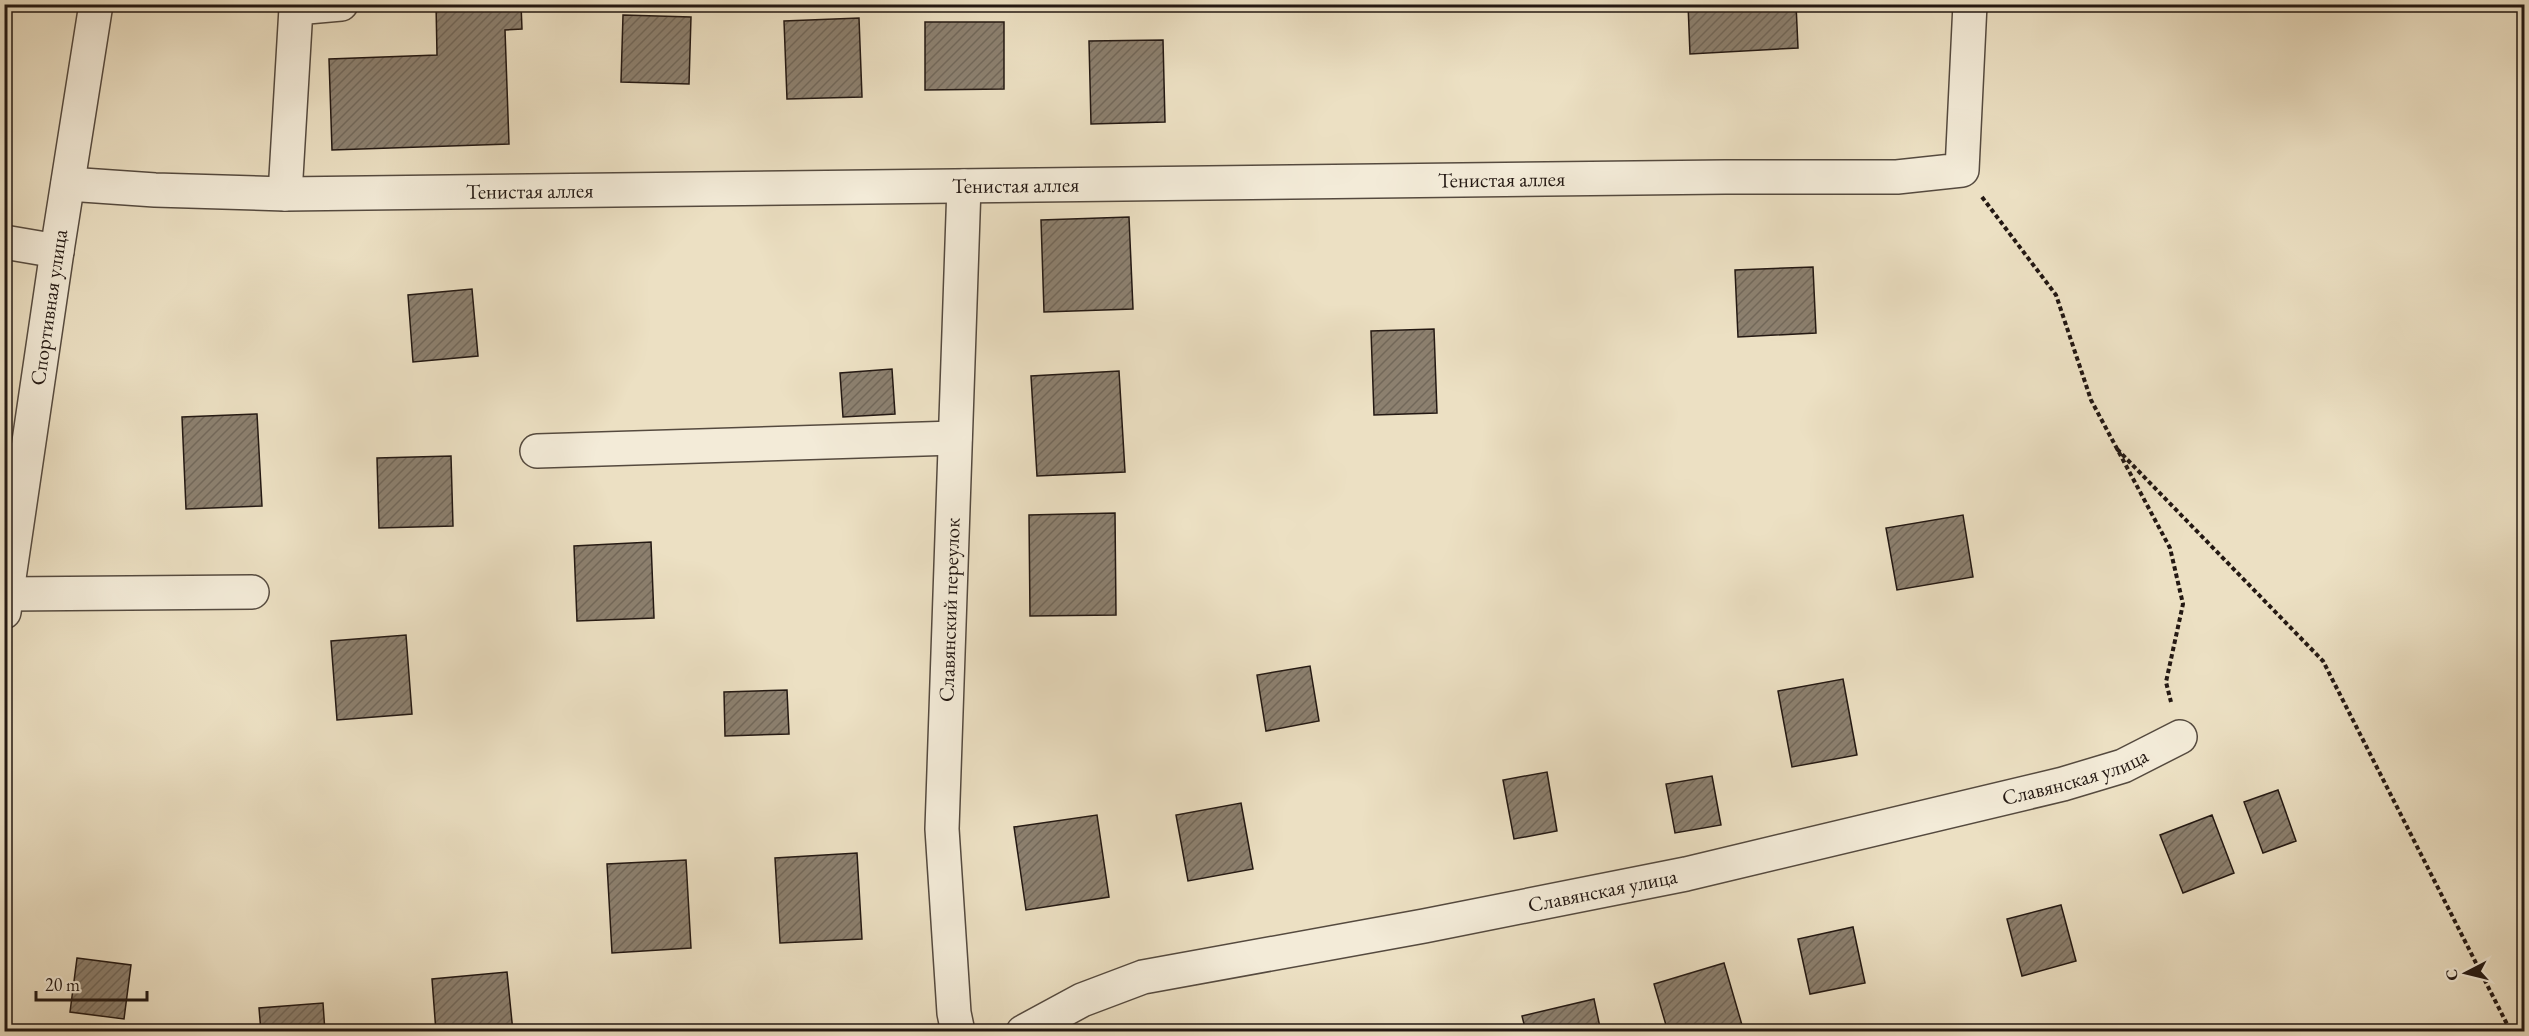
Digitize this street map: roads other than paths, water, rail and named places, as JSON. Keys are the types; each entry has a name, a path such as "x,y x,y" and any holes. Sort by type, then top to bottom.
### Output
{"street":[{"name":"Спортивная улица","path":"6,603 57,250 96,4"},
{"path":"285,194 296,8 341,4"},
{"name":"Тенистая аллея","path":"68,184 285,194 1725,177 1897,177 1962,170 1970,4"},
{"name":"Славянский переулок","path":"958,1032 954,1013 942,829 964,186"},
{"path":"4,243 57,250"},
{"path":"537,451 955,438"},
{"path":"6,603 252,592"},
{"name":"Славянская улица","path":"1023,1032 1082,1000 1143,977 1424,926 1686,874 2063,784 2123,766 2180,737"}]}
